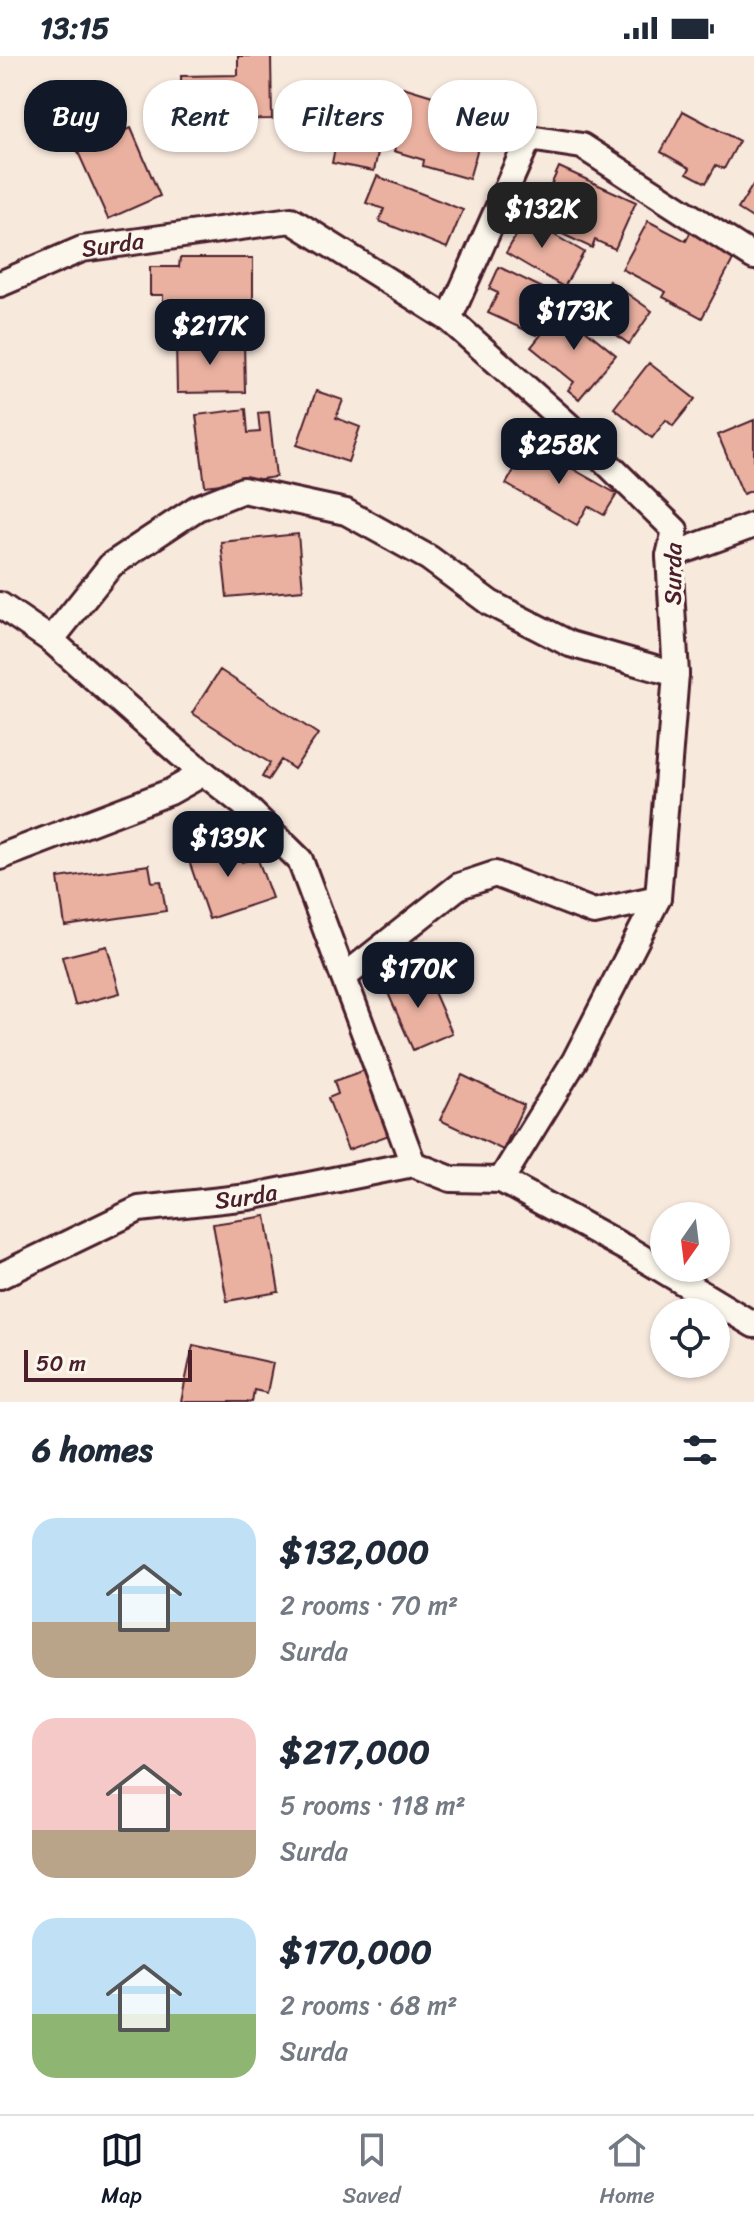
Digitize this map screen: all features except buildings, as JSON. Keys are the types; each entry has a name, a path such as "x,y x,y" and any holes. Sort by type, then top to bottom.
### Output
{"street":[{"path":"449,319 529,138 582,146 754,257"},
{"name":"Surda","path":"0,284 82,249 291,220 449,319 568,425 675,530 669,556 676,674 658,898 575,1060 501,1180"},
{"path":"51,640 111,565 197,508 243,490 346,512 429,558 490,603 570,644 676,674"},
{"path":"669,556 754,525"},
{"path":"0,605 51,640 242,803 300,860 413,1164 451,1179 501,1180 631,1251 754,1325"},
{"path":"0,857 170,792 204,773"},
{"path":"344,977 459,886 495,874 594,912 658,898"},
{"name":"Surda","path":"0,1276 139,1209 249,1197 413,1164"}]}
